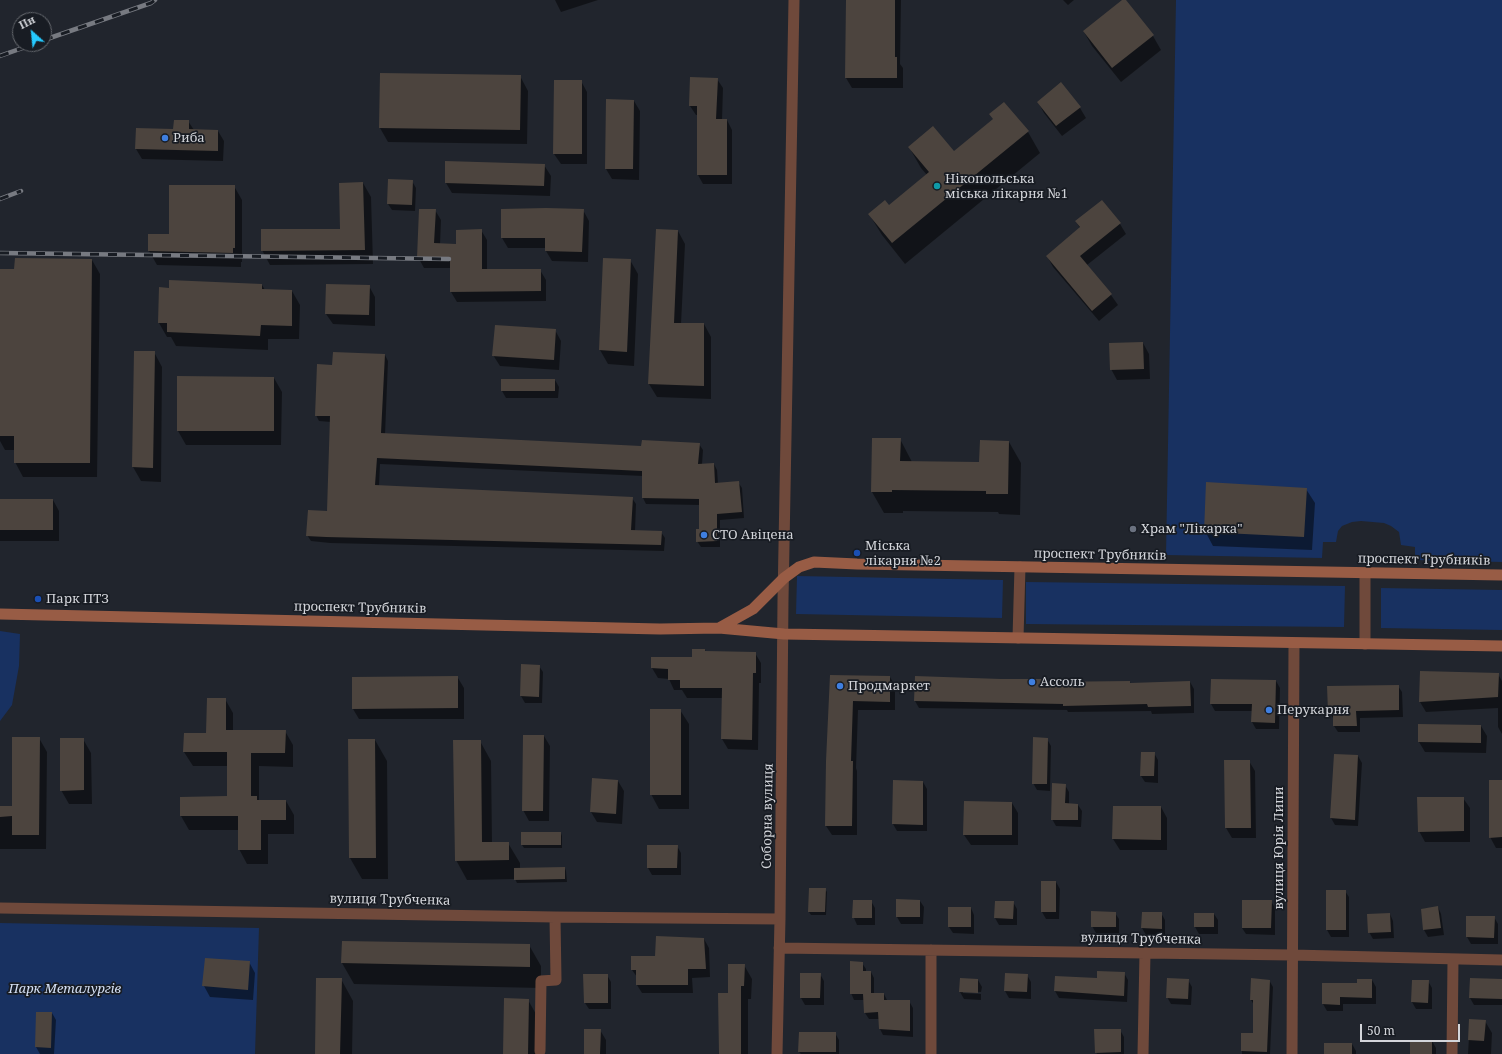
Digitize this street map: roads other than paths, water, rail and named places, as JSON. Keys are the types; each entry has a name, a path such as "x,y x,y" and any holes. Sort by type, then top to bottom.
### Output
{"main road":[{"name":"проспект Трубників","path":"719,628 753,609 784,578 799,567 814,562 1502,576"},
{"name":"проспект Трубників","path":"0,614 719,628 784,634 1502,646"}],"street":[{"name":"Соборна вулиця","path":"777,1054 794,0"},
{"path":"1018,638 1020,567"},
{"path":"1365,573 1365,644"},
{"name":"вулиця Юрія Липи","path":"1292,1054 1294,643"},
{"name":"вулиця Трубченка","path":"0,908 555,917 780,918"},
{"path":"540,1051 541,981 556,980 555,917"},
{"name":"вулиця Трубченка","path":"779,948 1292,955 1502,960"},
{"path":"931,950 931,1054"},
{"path":"1143,1054 1144,953"},
{"path":"1452,1054 1453,960"}],"railway":[{"path":"52,37 151,3 155,0"},
{"path":"0,56 12,52"},
{"path":"0,199 21,191"},
{"path":"0,253 449,259"}],"place":[{"name":"Риба","path":"165,138"},
{"name":"Нікопольська міська лікарня №1","path":"937,186"},
{"name":"Храм \"Лікарка\"","path":"1133,529"},
{"name":"СТО Авіцена","path":"704,535"},
{"name":"Міська лікарня №2","path":"857,553"},
{"name":"Парк ПТЗ","path":"38,599"},
{"name":"Ассоль","path":"1032,682"},
{"name":"Продмаркет","path":"840,686"},
{"name":"Перукарня","path":"1269,710"}],"park label":[{"name":"Парк Металургів","path":"65,989"}]}
